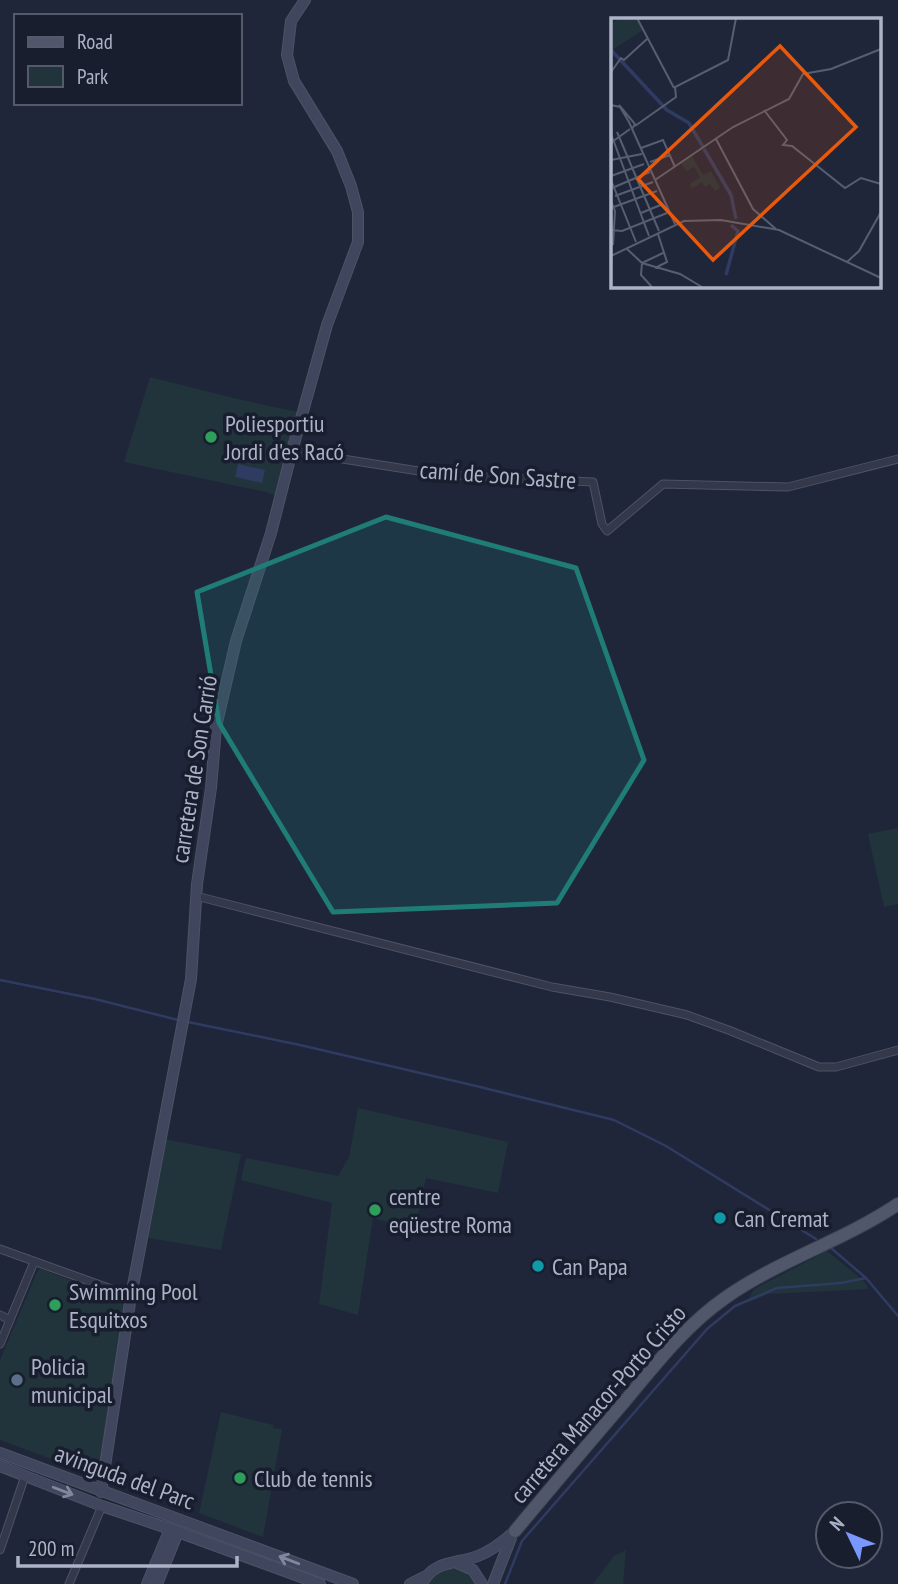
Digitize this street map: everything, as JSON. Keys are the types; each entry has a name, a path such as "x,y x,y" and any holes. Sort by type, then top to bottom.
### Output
{"main road":[{"name":"carretera Manacor-Porto Cristo","path":"515,1531 683,1335 712,1308 763,1274 851,1232 898,1204"}],"street":[{"name":"carretera de Son Carrió","path":"101,1492 131,1296 191,979 197,896 216,727 236,641 271,533 327,325 358,243 358,212 351,186 337,151 294,81 286,55 291,21 305,0"},
{"name":"camí de Son Sastre","path":"292,451 444,475 593,482 602,524 607,531 663,484 788,487 898,459"},
{"path":"197,896 552,987 687,1015 819,1066 836,1067 898,1050"},
{"path":"0,1249 131,1296"},
{"path":"0,1344 34,1262"},
{"path":"0,1315 10,1320"},
{"name":"avinguda del Parc","path":"0,1453 353,1584"},
{"name":"avinguda del Parc","path":"0,1466 102,1506 174,1530 288,1578 320,1584"},
{"path":"0,1550 25,1476"},
{"path":"69,1584 102,1506"},
{"path":"147,1584 174,1530"},
{"path":"156,1584 174,1530"},
{"path":"410,1584 424,1580 440,1565 457,1563 488,1552 515,1531"},
{"path":"493,1584 515,1531"},
{"path":"457,1563 473,1570 482,1584"}],"highlighted area":[{"path":"386,517 576,568 644,760 557,903 333,912 219,723 197,592"}],"green space":[{"name":"Poliesportiu Jordi d'es Racó","path":"150,377 297,412 276,496 124,462"},
{"path":"898,828 898,904 884,907 868,834"},
{"name":"centre eqüestre Roma","path":"358,1108 508,1142 498,1193 426,1178 415,1230 373,1218 358,1315 319,1304 332,1203 241,1180 246,1158 338,1176 349,1157"},
{"path":"164,1139 241,1154 221,1250 148,1238"},
{"path":"827,1251 863,1280 869,1289 769,1294 746,1303 754,1289"},
{"path":"38,1270 127,1302 100,1477 0,1440 0,1360"},
{"name":"Club de tennis","path":"221,1412 282,1429 263,1537 199,1513"},
{"path":"626,1550 623,1584 593,1584 614,1556"},
{"path":"451,1567 467,1572 478,1584 427,1584 436,1572"}],"water":[{"path":"238,464 265,470 262,483 235,477"}],"waterway":[{"path":"0,980 95,999 178,1020"},
{"path":"188,1022 300,1045 614,1120 666,1146 816,1239"},
{"path":"831,1248 866,1278"},
{"path":"505,1584 522,1541 707,1329 735,1306 777,1288 841,1283 866,1278 898,1316"}],"place":[{"name":"Poliesportiu Jordi d'es Racó","path":"211,437"},
{"name":"centre eqüestre Roma","path":"375,1210"},
{"name":"Can Cremat","path":"720,1218"},
{"name":"Can Papa","path":"538,1266"},
{"name":"Swimming Pool Esquitxos","path":"55,1305"},
{"name":"Policia municipal","path":"17,1380"},
{"name":"Club de tennis","path":"240,1478"}]}
